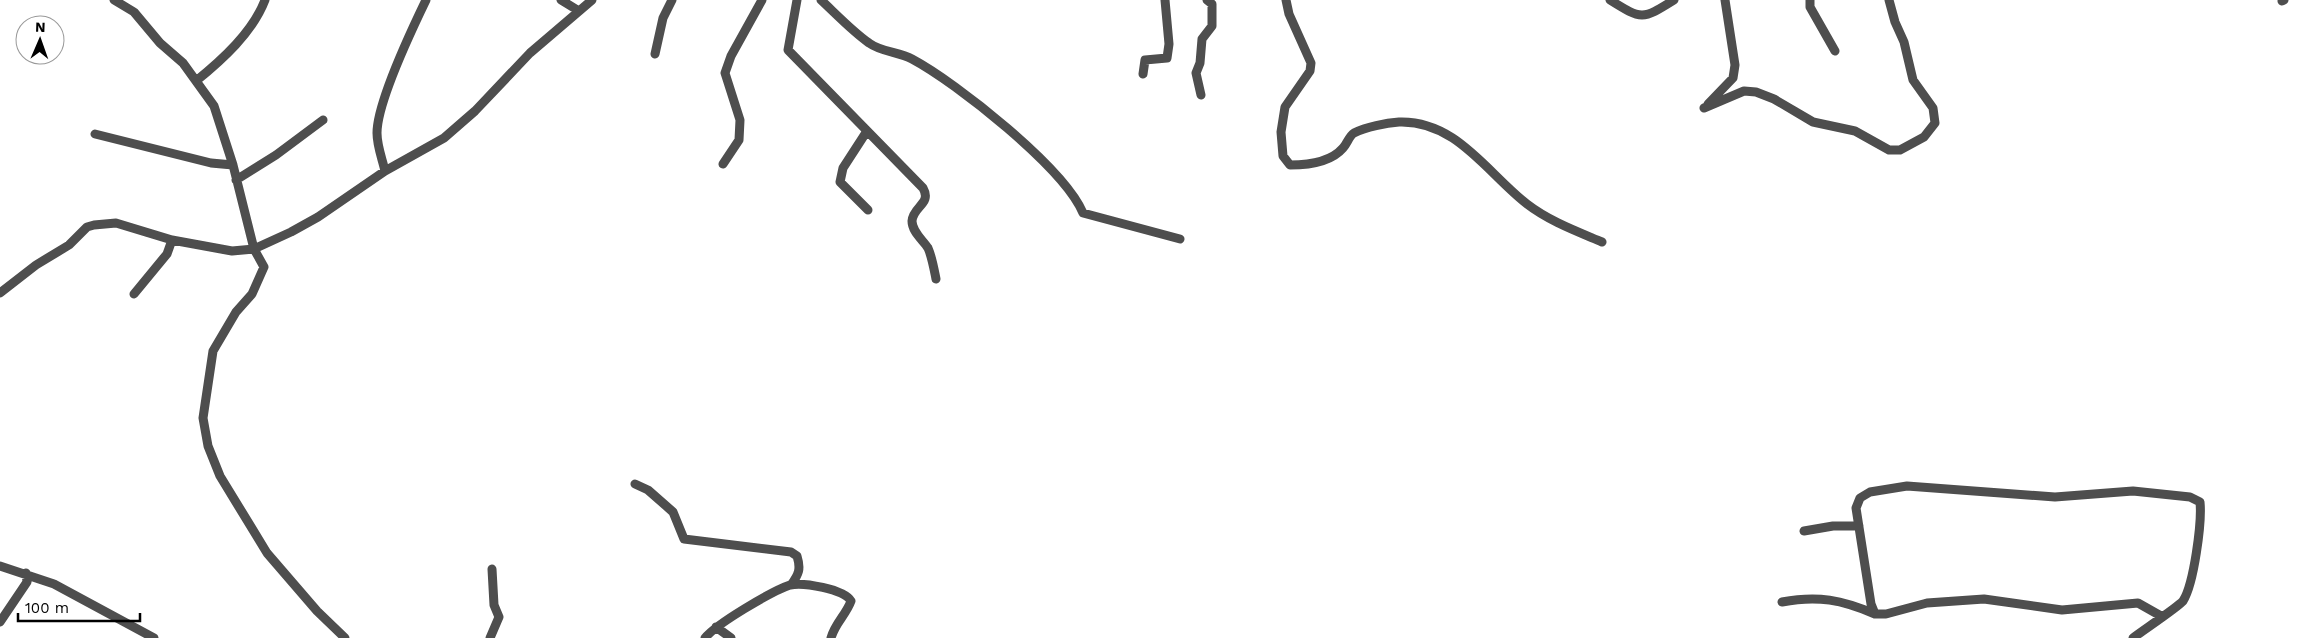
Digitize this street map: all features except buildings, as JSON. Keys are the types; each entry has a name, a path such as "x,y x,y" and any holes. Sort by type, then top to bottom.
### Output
{"street":[{"path":"114,0 134,12 160,42 184,63 214,106 233,166 254,249 264,267 252,294 236,312 214,351 203,418 208,446 220,476 267,553 317,611 345,638"},
{"path":"196,81 213,68 237,42 261,10 265,0"},
{"path":"385,170 378,144 379,119 426,0"},
{"path":"561,0 579,11"},
{"path":"0,292 36,265 69,245 87,227 116,223 172,240 207,248 232,251 254,249 318,217 385,170 444,138 475,110 530,53 592,0"},
{"path":"655,54 663,18 672,0"},
{"path":"723,164 739,140 740,120 725,73 731,56 762,0"},
{"path":"797,0 788,50 927,194 926,200 915,213 912,222 928,249 936,279"},
{"path":"821,0 870,44 911,58 957,88 1036,154 1079,203 1083,214 1180,239"},
{"path":"1142,74 1144,60 1167,58 1165,0"},
{"path":"1200,95 1196,73 1200,63 1202,39 1212,26 1213,20 1212,4 1207,0"},
{"path":"1286,0 1289,14 1311,62 1310,71 1285,107 1281,132 1283,156 1290,166 1303,165 1330,158 1343,149 1353,134 1368,129 1398,122 1426,125 1452,137 1487,166 1527,204 1561,225 1602,242"},
{"path":"1610,0 1629,12 1644,17 1674,0"},
{"path":"1725,0 1735,65 1733,78 1704,108 1744,91 1756,92 1774,99 1813,122 1855,131 1889,150 1900,150 1924,137 1935,123 1934,108 1913,80 1904,42 1895,22 1889,0"},
{"path":"1810,0 1810,7 1835,51"},
{"path":"236,180 276,155 323,120"},
{"path":"867,131 843,168 840,182 868,210"},
{"path":"95,134 211,163 233,166"},
{"path":"134,294 167,254 172,240"},
{"path":"635,484 648,490 674,512 684,539 791,552 797,556 800,573 791,585 716,627 705,638"},
{"path":"1875,614 1871,604 1856,508 1860,498 1870,492 1907,486 2055,497 2133,492 2190,497 2200,502 2201,516 2191,578 2182,601 2133,638"},
{"path":"1804,531 1833,526 1859,526"},
{"path":"0,566 26,573 54,584 154,638"},
{"path":"490,638 499,617 494,605 492,569"},
{"path":"0,622 27,582 26,573"},
{"path":"791,585 833,589 847,595 851,601 850,606 834,626 831,638"},
{"path":"1782,602 1808,597 1848,603 1875,614 1886,614 1927,603 1984,600 2062,610 2138,603 2161,616"},
{"path":"716,627 731,638"}]}
